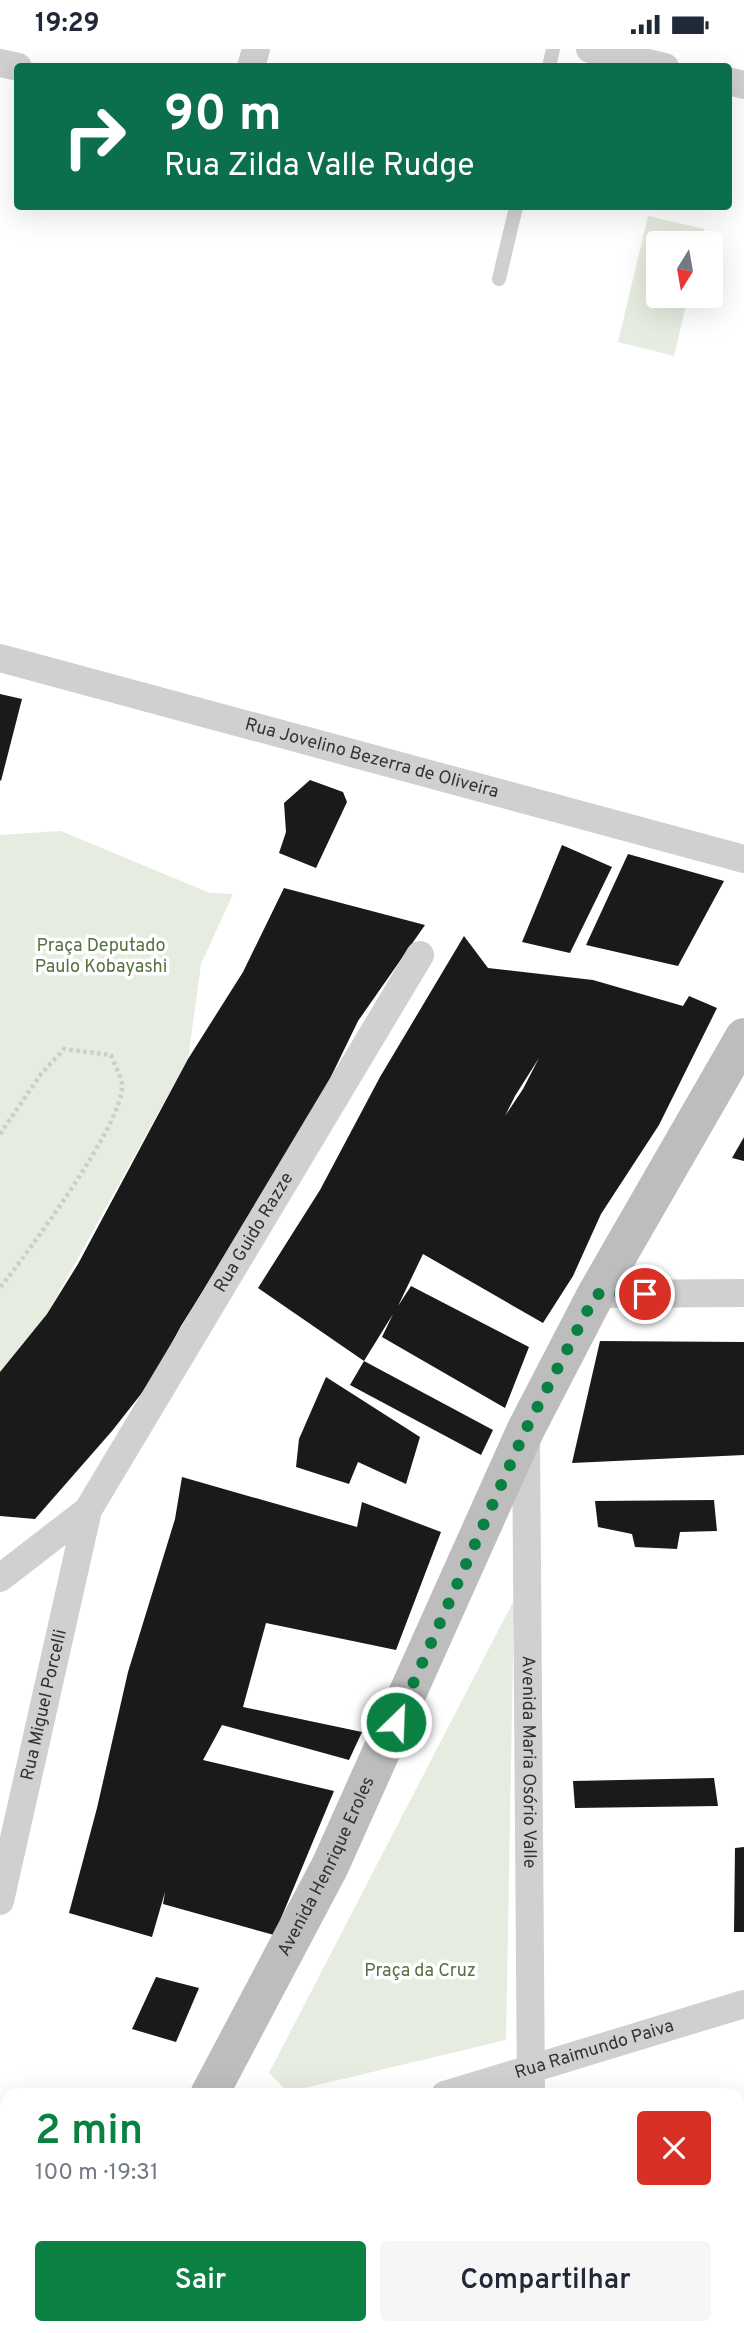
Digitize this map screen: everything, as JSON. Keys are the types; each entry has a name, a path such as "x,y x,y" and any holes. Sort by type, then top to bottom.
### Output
{"main road":[{"name":"Avenida Henrique Eroles","path":"213,2088 330,1866 526,1429 596,1294 725,1075 744,1037"}],"street":[{"path":"590,49 648,63"},
{"name":"Rua Jovelino Bezerra de Oliveira","path":"0,658 744,859"},
{"name":"Rua Guido Razze","path":"88,1510 420,955"},
{"path":"596,1294 744,1293"},
{"name":"Avenida Maria Osório Valle","path":"526,1429 531,2081"},
{"path":"0,1578 88,1510"},
{"name":"Rua Miguel Porcelli","path":"0,1901 6,1853 88,1510"},
{"name":"Rua Raimundo Paiva","path":"488,2088 531,2081 744,2004"}],"lane":[{"path":"499,279 515,210"}],"path":[{"path":"0,1134 41,1074 64,1049 111,1055 122,1085 114,1122 26,1255 0,1288"}],"green space":[{"path":"648,216 704,229 646,231 646,308 685,308 674,356 618,342"},
{"name":"Praça Deputado Paulo Kobayashi","path":"61,831 210,893 233,894 201,964 188,1059 47,1314 0,1372 0,835"},
{"name":"Praça da Cruz","path":"514,1600 506,2040 305,2088 284,2088 269,2073"}],"building":[{"path":"0,694 22,699 1,781 0,780"},
{"path":"310,780 343,792 347,802 316,868 279,853 286,832 284,803"},
{"path":"562,845 612,867 570,953 522,942"},
{"path":"628,854 724,881 678,966 586,945"},
{"path":"284,888 425,925 358,1021 308,1124 181,1326 152,1380 112,1431 35,1519 0,1516 0,1372 47,1314 78,1264 188,1059 243,972"},
{"path":"464,936 488,968 593,980 683,1006 689,996 717,1008 659,1125 601,1214 573,1276 543,1323 423,1254 398,1306 411,1286 529,1347 505,1408 382,1337 393,1314 364,1361 258,1288 320,1190 380,1077","holes":["539,1058 523,1089 505,1116"]},
{"path":"744,1137 744,1161 732,1158"},
{"path":"600,1341 744,1342 744,1455 572,1463"},
{"path":"364,1361 493,1430 481,1455 350,1385"},
{"path":"326,1377 420,1437 406,1484 358,1462 349,1484 296,1467 299,1439"},
{"path":"182,1477 357,1527 362,1502 441,1532 396,1650 266,1623 243,1707 362,1732 349,1760 222,1725 203,1760 334,1791 274,1935 163,1904 165,1892 152,1937 69,1913 97,1808 128,1672 175,1519"},
{"path":"714,1500 717,1531 680,1532 677,1549 635,1547 632,1534 598,1527 595,1501"},
{"path":"714,1778 718,1806 575,1808 573,1781"},
{"path":"744,1847 744,1932 734,1932 735,1848"},
{"path":"156,1977 199,1988 176,2042 132,2029"}],"route":[{"path":"396,1722 526,1429 596,1294 645,1294"}]}
